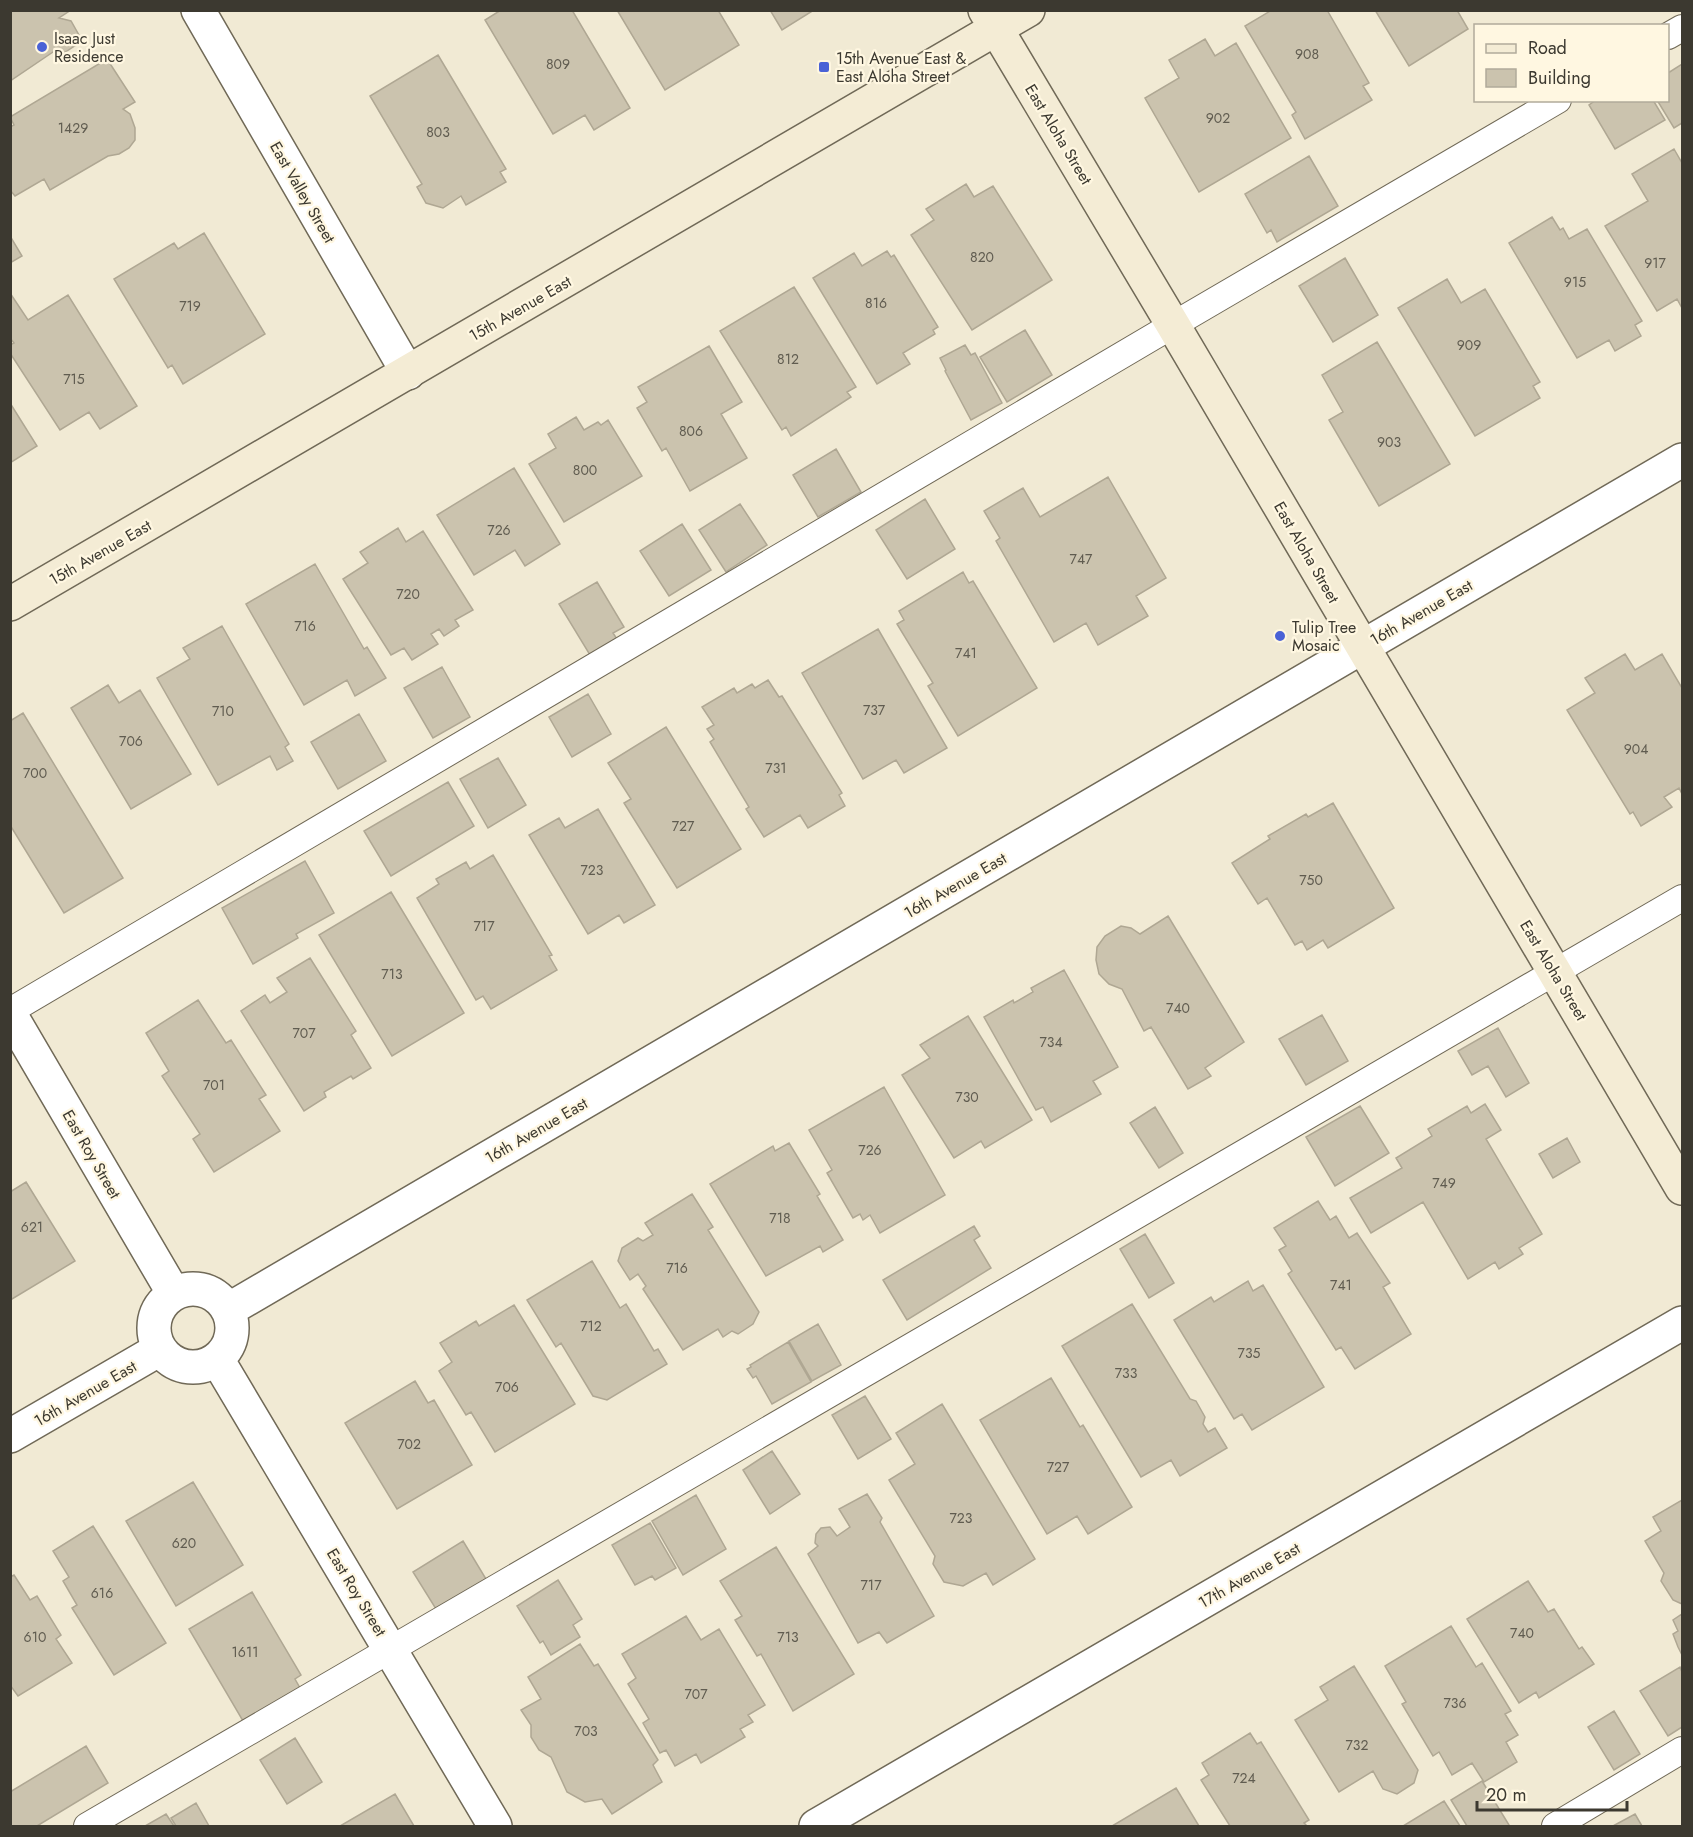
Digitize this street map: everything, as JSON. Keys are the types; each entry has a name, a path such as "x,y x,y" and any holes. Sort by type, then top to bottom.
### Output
{"street":[{"name":"East Valley Street","path":"198,10 408,373"},
{"name":"15th Avenue East","path":"10,604 408,373 990,20 1029,10"},
{"name":"East Aloha Street","path":"990,20 1683,1188"},
{"name":"16th Avenue East","path":"228,1310 1683,460"},
{"name":"East Roy Street","path":"10,1012 174,1294"},
{"path":"192,1288 204,1290 217,1296 228,1310 233,1332 229,1345 221,1357 210,1364 197,1367 183,1366 172,1361 156,1342 155,1318 161,1306 174,1294 192,1288"},
{"name":"17th Avenue East","path":"816,1827 1683,1323"},
{"name":"16th Avenue East","path":"10,1436 160,1349"},
{"name":"East Roy Street","path":"217,1359 392,1650 495,1827"}],"lane":[{"path":"1669,35 1683,28"},
{"path":"10,1012 1555,102"},
{"path":"87,1827 1683,898"},
{"path":"1555,1827 1683,1750"}],"building":[{"name":"Isaac Just Residence","path":"10,10 71,10 59,18 71,21 79,35 76,45 64,53 56,50 10,81"},
{"path":"501,10 572,10 630,108 594,130 585,115 553,134 485,20"},
{"path":"617,10 718,10 739,45 665,90"},
{"path":"770,10 814,10 782,30"},
{"path":"1272,10 1327,10 1369,83 1363,86 1372,100 1305,139 1292,115 1296,112 1245,26"},
{"path":"1375,10 1457,10 1468,29 1409,66"},
{"path":"1205,39 1215,56 1236,43 1291,138 1199,192 1145,98 1179,78 1169,60"},
{"path":"438,55 506,169 500,172 506,182 466,205 461,196 443,208 426,203 417,187 422,184 370,96"},
{"path":"107,59 135,102 123,109 130,114 135,128 135,140 129,148 119,154 108,156 50,190 44,179 15,196 10,190 10,127 14,125 10,117"},
{"path":"1682,64 1682,123 1674,128 1658,102 1669,102 1669,72"},
{"path":"1593,102 1654,102 1665,120 1615,149 1589,105"},
{"path":"1674,149 1682,163 1682,308 1677,299 1657,311 1605,226 1648,201 1632,174"},
{"path":"1309,156 1338,206 1277,242 1271,230 1267,233 1245,194"},
{"path":"966,184 974,197 993,186 1052,280 972,330 911,235 934,220 926,209"},
{"path":"1552,217 1560,230 1563,228 1569,239 1587,229 1642,321 1635,325 1641,336 1615,351 1609,340 1577,358 1509,243"},
{"path":"204,233 265,334 183,384 172,365 168,368 114,279 174,243 178,249"},
{"path":"10,236 22,256 10,263"},
{"path":"887,251 891,257 894,255 938,327 933,330 935,334 903,353 910,364 877,384 813,278 854,253 862,266"},
{"path":"1345,258 1378,315 1333,342 1299,286"},
{"path":"1447,279 1461,303 1485,289 1540,382 1533,386 1540,398 1475,436 1398,308"},
{"path":"794,287 856,387 847,392 851,397 791,436 786,427 782,430 720,331"},
{"path":"10,293 28,320 68,295 137,406 100,429 89,412 60,430 10,353 10,345 14,343 10,338"},
{"path":"1025,330 1052,375 1007,402 980,357"},
{"path":"1377,342 1450,464 1379,506 1329,420 1343,412 1322,375"},
{"path":"965,345 971,355 975,353 1002,403 971,420 940,358"},
{"path":"709,346 742,402 721,414 747,458 690,491 666,448 662,451 637,408 647,402 638,387"},
{"path":"10,403 37,446 10,463"},
{"path":"576,417 584,430 598,422 601,425 608,420 642,476 564,522 529,464 556,448 548,434"},
{"path":"836,449 861,492 818,517 793,475"},
{"path":"514,468 560,544 525,566 515,550 474,575 437,515"},
{"path":"1108,477 1166,578 1136,596 1148,616 1098,645 1086,623 1054,642 996,541 1000,538 984,511 1023,488 1040,517"},
{"path":"925,499 955,549 907,579 876,530"},
{"path":"740,504 767,545 726,572 699,530"},
{"path":"682,524 711,570 669,596 640,551"},
{"path":"398,528 406,542 423,531 473,610 455,620 459,626 444,636 439,629 431,634 438,644 412,660 404,648 391,655 343,579 368,563 360,552"},
{"path":"315,564 364,649 367,647 386,678 355,696 347,680 304,705 246,604"},
{"path":"963,572 969,583 973,581 1037,688 958,736 928,686 933,683 897,624 904,620 899,611"},
{"path":"597,582 624,627 613,633 617,639 590,655 559,604"},
{"path":"222,626 289,744 285,747 293,761 277,770 270,756 218,785 157,678 190,659 183,648"},
{"path":"878,629 947,748 904,773 896,760 863,779 802,673"},
{"path":"1625,654 1635,670 1662,654 1682,688 1682,794 1679,788 1664,797 1672,807 1641,826 1633,812 1630,814 1567,710 1595,693 1585,678"},
{"path":"442,667 470,717 433,738 404,688"},
{"path":"768,680 779,697 782,696 842,793 839,795 845,806 808,828 800,815 764,837 746,809 749,807 710,742 714,739 707,729 714,725 702,707 734,688 737,693 752,684 755,688"},
{"path":"108,685 119,703 140,690 191,774 131,809 71,708"},
{"path":"588,694 611,734 572,757 549,717"},
{"path":"23,713 123,878 64,913 10,825 10,721"},
{"path":"359,714 386,761 338,789 311,742"},
{"path":"666,727 741,849 677,888 624,803 631,799 608,763"},
{"path":"498,758 526,805 488,828 460,779"},
{"path":"448,782 474,826 391,876 364,831"},
{"path":"1333,803 1394,908 1328,948 1323,940 1307,950 1302,941 1295,945 1267,898 1258,904 1232,863 1270,839 1268,836 1306,814 1308,817"},
{"path":"598,809 655,905 624,923 619,915 588,934 529,835 559,818 565,828"},
{"path":"493,855 552,955 549,956 557,970 491,1009 483,996 476,1000 417,898 439,884 436,879 466,862 470,869"},
{"path":"305,861 334,913 296,934 298,938 253,964 222,908"},
{"path":"391,892 464,1013 392,1056 319,935"},
{"path":"1168,916 1244,1042 1205,1068 1211,1076 1188,1089 1151,1027 1144,1031 1122,989 1109,984 1099,974 1096,960 1097,947 1105,936 1121,926 1131,928 1140,934"},
{"path":"310,958 356,1031 351,1035 371,1068 353,1079 351,1076 324,1092 326,1097 304,1111 241,1011 265,995 270,1003 287,992 277,978"},
{"path":"1064,970 1118,1067 1093,1081 1101,1094 1051,1122 1043,1107 1036,1110 984,1017 1013,1000 1014,1003 1033,992 1031,988"},
{"path":"198,1000 226,1043 231,1040 266,1095 259,1099 280,1131 214,1172 193,1139 200,1134 162,1076 169,1071 146,1033"},
{"path":"1322,1015 1348,1061 1306,1085 1279,1039"},
{"path":"968,1016 1032,1120 985,1148 981,1141 954,1158 902,1075 930,1058 920,1045"},
{"path":"1498,1028 1529,1083 1506,1097 1488,1066 1472,1075 1458,1051"},
{"path":"884,1087 945,1195 880,1233 870,1215 863,1220 860,1214 853,1218 827,1173 832,1170 809,1130"},
{"path":"1485,1104 1501,1130 1486,1139 1542,1234 1519,1248 1523,1254 1499,1269 1495,1262 1468,1279 1423,1202 1371,1233 1350,1198 1402,1168 1396,1158 1432,1136 1428,1129 1467,1106 1471,1113"},
{"path":"1360,1106 1389,1153 1335,1186 1306,1137"},
{"path":"1155,1107 1183,1153 1159,1168 1130,1123"},
{"path":"1567,1138 1580,1162 1553,1178 1539,1154"},
{"path":"789,1143 820,1194 817,1196 843,1240 823,1252 820,1246 766,1276 710,1184 773,1146 775,1151"},
{"path":"26,1182 75,1261 12,1299 10,1297 10,1192"},
{"path":"692,1194 713,1227 708,1230 759,1312 753,1324 738,1334 732,1331 723,1337 718,1329 683,1350 643,1289 646,1286 638,1274 630,1280 618,1261 622,1248 638,1238 643,1241 653,1235 645,1223"},
{"path":"1318,1201 1330,1220 1336,1216 1349,1238 1357,1233 1390,1283 1383,1287 1411,1334 1355,1369 1341,1347 1336,1350 1288,1274 1292,1271 1279,1250 1286,1246 1274,1228"},
{"path":"974,1226 980,1236 974,1240 991,1268 907,1320 883,1280"},
{"path":"1145,1234 1174,1283 1149,1298 1120,1249"},
{"path":"592,1261 620,1308 626,1304 654,1351 658,1349 667,1364 607,1400 593,1396 561,1343 556,1347 527,1300"},
{"path":"1248,1281 1253,1291 1263,1285 1324,1387 1252,1430 1242,1414 1234,1419 1174,1320 1211,1297 1214,1302"},
{"path":"1132,1304 1190,1399 1196,1401 1205,1417 1203,1424 1208,1432 1215,1428 1227,1448 1180,1476 1171,1460 1141,1477 1062,1346"},
{"path":"514,1305 575,1404 495,1452 471,1412 466,1415 439,1371 452,1362 440,1343 476,1321 479,1326"},
{"path":"818,1324 841,1365 812,1381 789,1341"},
{"path":"788,1342 811,1382 772,1404 756,1376 753,1378 747,1369"},
{"path":"1051,1378 1080,1427 1083,1425 1132,1507 1088,1534 1077,1516 1047,1534 980,1420"},
{"path":"415,1381 428,1403 434,1400 472,1465 397,1509 345,1423"},
{"path":"865,1396 891,1439 858,1459 832,1415"},
{"path":"942,1404 1035,1559 993,1585 986,1573 963,1586 944,1582 933,1564 935,1556 889,1480 915,1464 896,1433"},
{"path":"772,1451 800,1494 770,1514 743,1470"},
{"path":"193,1482 243,1565 176,1606 126,1521"},
{"path":"867,1494 882,1518 880,1522 934,1616 887,1643 879,1632 858,1643 808,1554 818,1546 815,1543 816,1534 821,1528 830,1527 837,1536 850,1527 839,1509"},
{"path":"696,1495 726,1549 683,1575 652,1521"},
{"path":"1682,1500 1682,1604 1673,1600 1661,1581 1664,1573 1645,1541 1661,1531 1653,1517"},
{"path":"650,1523 676,1568 655,1580 652,1576 635,1585 612,1545"},
{"path":"93,1526 166,1643 114,1675 72,1608 77,1605 63,1581 69,1577 53,1551"},
{"path":"463,1541 486,1579 436,1609 413,1572"},
{"path":"776,1547 854,1674 793,1711 761,1654 757,1656 735,1620 742,1616 720,1581"},
{"path":"14,1575 30,1600 37,1596 61,1635 56,1639 72,1663 18,1696 10,1685 10,1577"},
{"path":"558,1580 582,1619 573,1625 580,1637 551,1655 543,1641 540,1643 517,1606"},
{"path":"1528,1581 1548,1612 1554,1609 1579,1649 1582,1647 1594,1664 1539,1698 1536,1692 1519,1703 1467,1619"},
{"path":"252,1592 301,1675 295,1679 300,1688 243,1721 189,1629"},
{"path":"1682,1614 1682,1655 1673,1634 1678,1631 1673,1620"},
{"path":"686,1616 701,1640 719,1629 765,1705 748,1715 753,1722 740,1729 745,1737 701,1763 696,1754 675,1766 666,1750 660,1753 643,1723 649,1719 628,1684 636,1678 622,1654"},
{"path":"1451,1626 1476,1667 1482,1663 1511,1711 1505,1714 1518,1735 1506,1742 1517,1762 1484,1782 1472,1763 1452,1775 1439,1752 1433,1756 1402,1704 1406,1702 1385,1666"},
{"path":"580,1644 594,1666 598,1664 658,1760 653,1765 662,1782 612,1814 602,1799 585,1802 567,1792 551,1757 539,1750 531,1737 531,1725 521,1710 541,1699 528,1677"},
{"path":"1354,1666 1418,1770 1414,1783 1397,1794 1383,1789 1373,1771 1339,1792 1295,1720 1328,1700 1320,1687"},
{"path":"1680,1667 1682,1672 1682,1727 1668,1736 1640,1691"},
{"path":"1614,1711 1640,1754 1614,1770 1588,1727"},
{"path":"1250,1733 1257,1744 1261,1742 1309,1820 1304,1823 1307,1826 1230,1826 1201,1780 1209,1775 1202,1763"},
{"path":"295,1738 322,1782 287,1804 260,1760"},
{"path":"86,1746 108,1783 37,1826 10,1826 10,1792"},
{"path":"1482,1781 1509,1825 1467,1826 1451,1800"},
{"path":"1176,1788 1199,1826 1112,1826"},
{"path":"395,1794 414,1826 340,1826"},
{"path":"1444,1801 1460,1826 1403,1826"},
{"path":"196,1803 209,1826 176,1826 171,1818"},
{"path":"166,1814 174,1826 145,1826"},
{"path":"1635,1814 1642,1826 1613,1826"}],"place":[{"name":"Isaac Just Residence","path":"42,47"},
{"name":"15th Avenue East & East Aloha Street","path":"824,67"},
{"name":"Tulip Tree Mosaic","path":"1280,636"}]}
